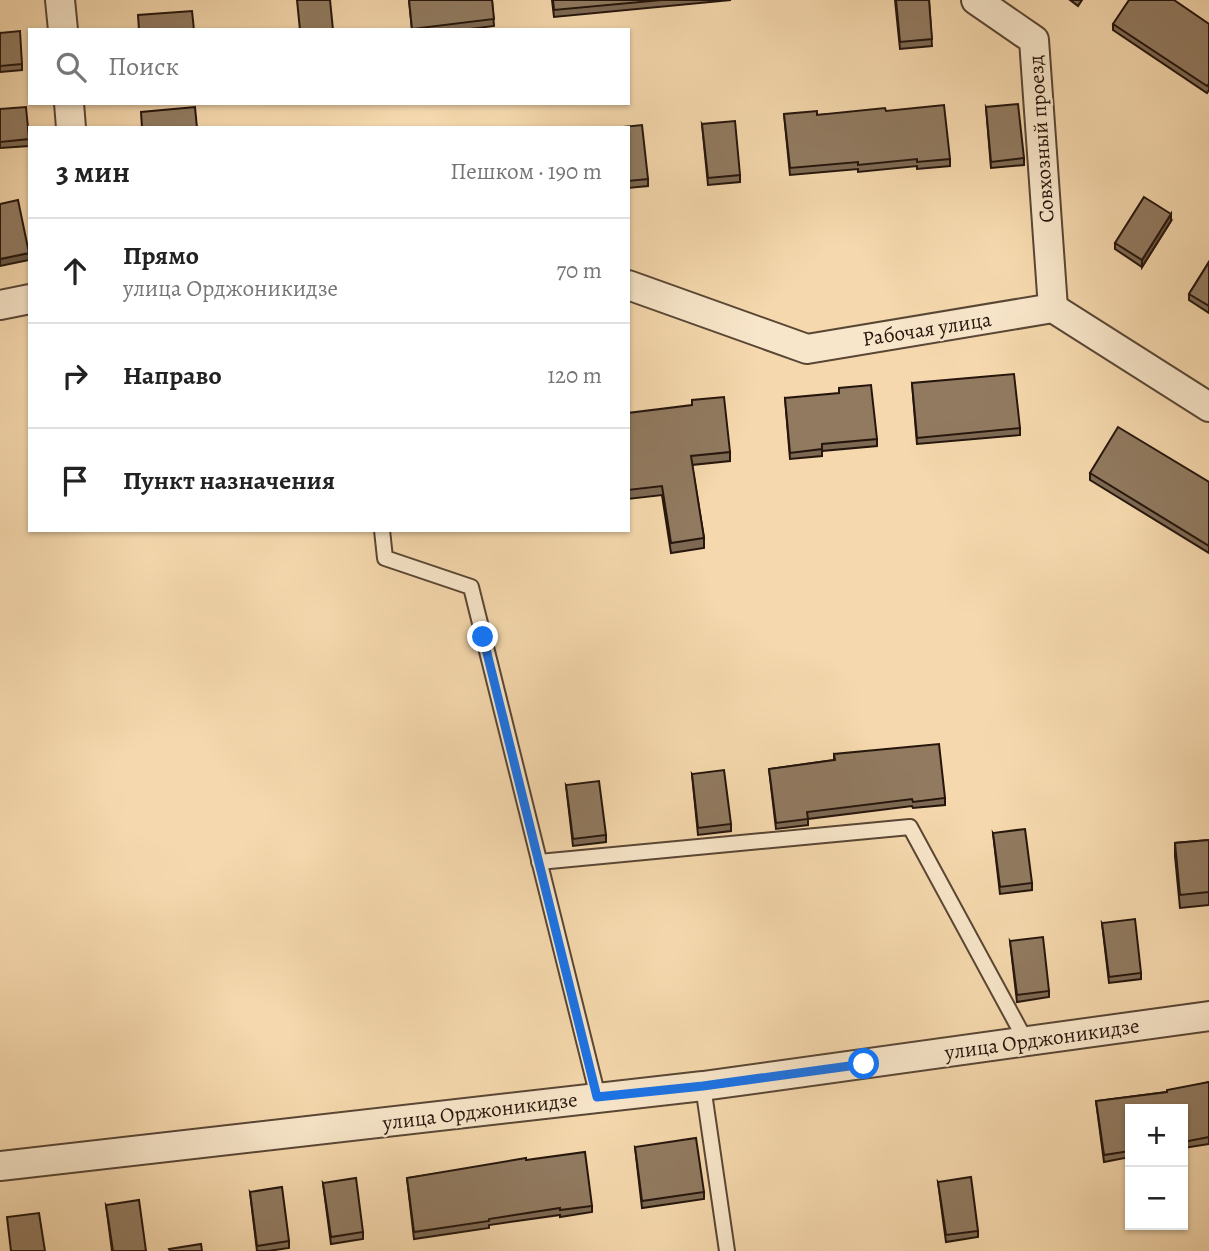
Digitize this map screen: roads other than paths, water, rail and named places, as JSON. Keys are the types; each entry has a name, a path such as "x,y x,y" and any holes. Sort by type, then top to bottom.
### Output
{"street":[{"name":"Совхозный проезд","path":"976,0 1034,40 1052,308"},
{"path":"69,105 71,126"},
{"name":"Рабочая улица","path":"630,286 807,349 1052,308"},
{"path":"0,305 28,299"},
{"path":"1052,308 1209,407"},
{"name":"улица Орджоникидзе","path":"0,1167 703,1086 1209,1016"}],"lane":[{"path":"382,532 386,558 471,587 597,1097"},
{"path":"539,862 910,827 1026,1041"},
{"path":"703,1086 727,1251"}]}
